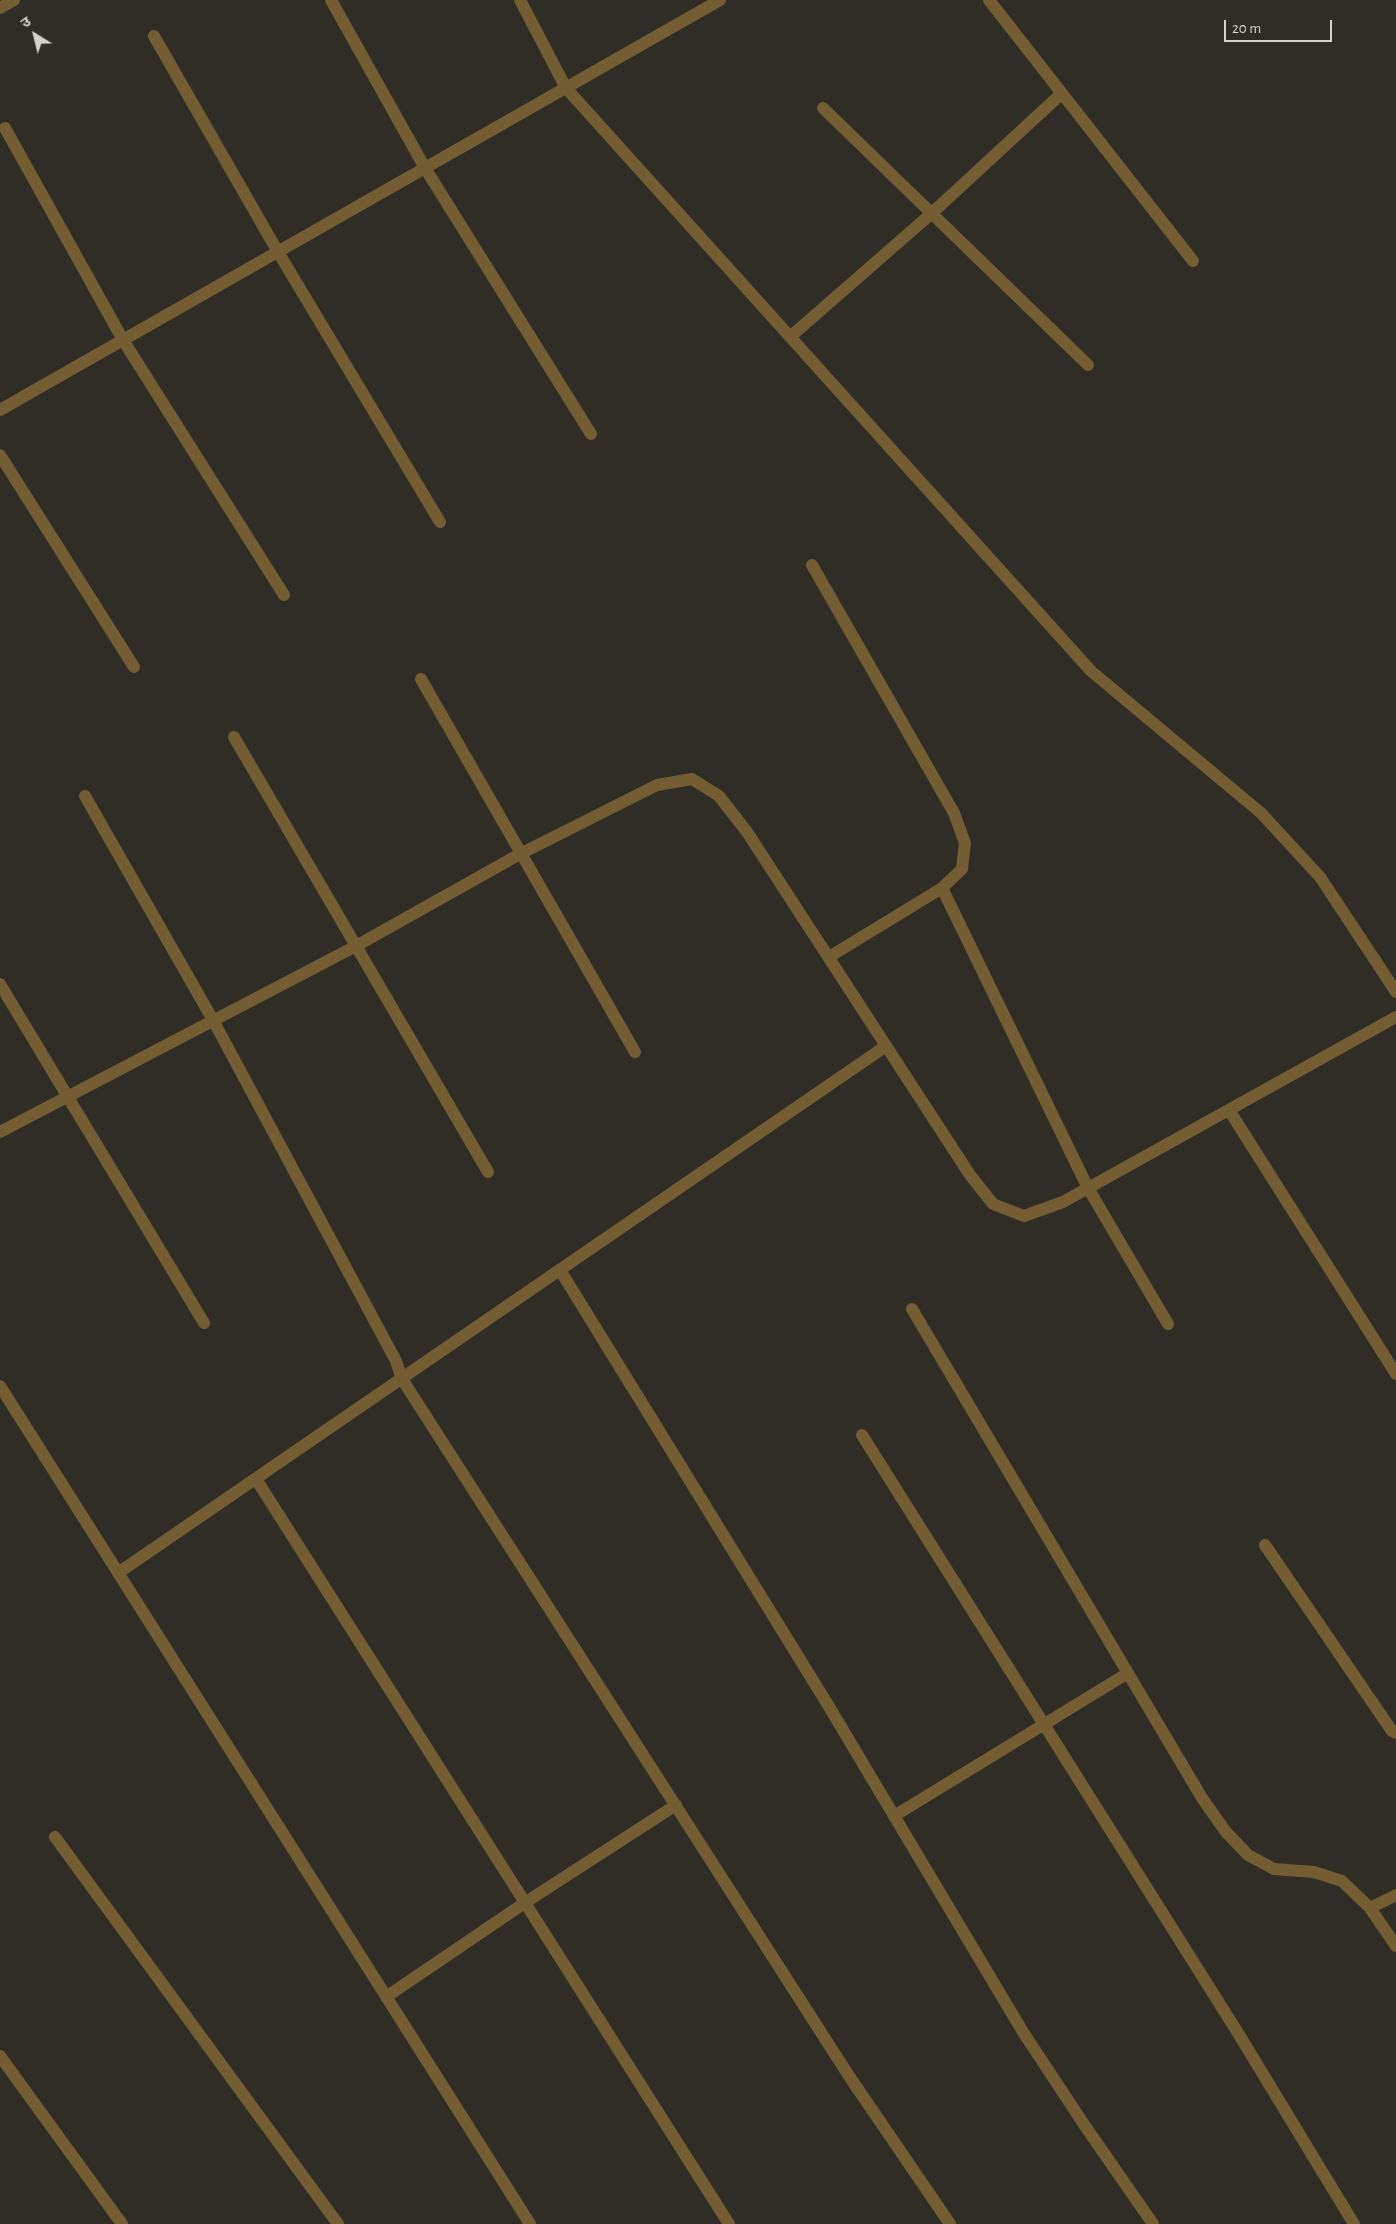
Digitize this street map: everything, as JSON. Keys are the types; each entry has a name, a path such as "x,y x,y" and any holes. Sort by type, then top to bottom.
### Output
{"street":[{"path":"0,8 14,0"},
{"path":"331,0 425,168 590,434"},
{"path":"520,0 566,88 1091,671 1268,820 1320,877 1396,992"},
{"path":"989,0 1193,261"},
{"path":"0,410 717,1"},
{"path":"154,36 278,252 440,522"},
{"path":"790,337 932,213 1061,94"},
{"path":"823,108 1088,365"},
{"path":"5,128 123,340 284,595"},
{"path":"0,455 134,667"},
{"path":"812,565 954,813 966,843 962,869 942,888 828,957"},
{"path":"421,679 634,1052"},
{"path":"234,737 488,1172"},
{"path":"0,1132 356,946 520,854 657,785 692,779 719,796 747,832 970,1175 993,1204 1024,1216 1063,1202 1396,1017"},
{"path":"85,796 213,1020 396,1361 402,1379 849,2076 950,2224"},
{"path":"942,888 1088,1188 1168,1324"},
{"path":"0,984 204,1323"},
{"path":"118,1573 886,1046"},
{"path":"1229,1110 1396,1374"},
{"path":"560,1270 823,1696 1023,2032 1153,2224"},
{"path":"912,1309 1202,1798 1226,1832 1248,1855 1274,1869 1314,1872 1342,1881 1370,1908 1396,1946"},
{"path":"0,1386 530,2224"},
{"path":"862,1435 1238,2033 1354,2224"},
{"path":"256,1479 729,2224"},
{"path":"1265,1545 1392,1731 1396,1733"},
{"path":"894,1816 1128,1674"},
{"path":"386,1997 526,1902 676,1805"},
{"path":"55,1837 338,2224"},
{"path":"1370,1908 1396,1895"},
{"path":"0,2056 122,2224"}]}
